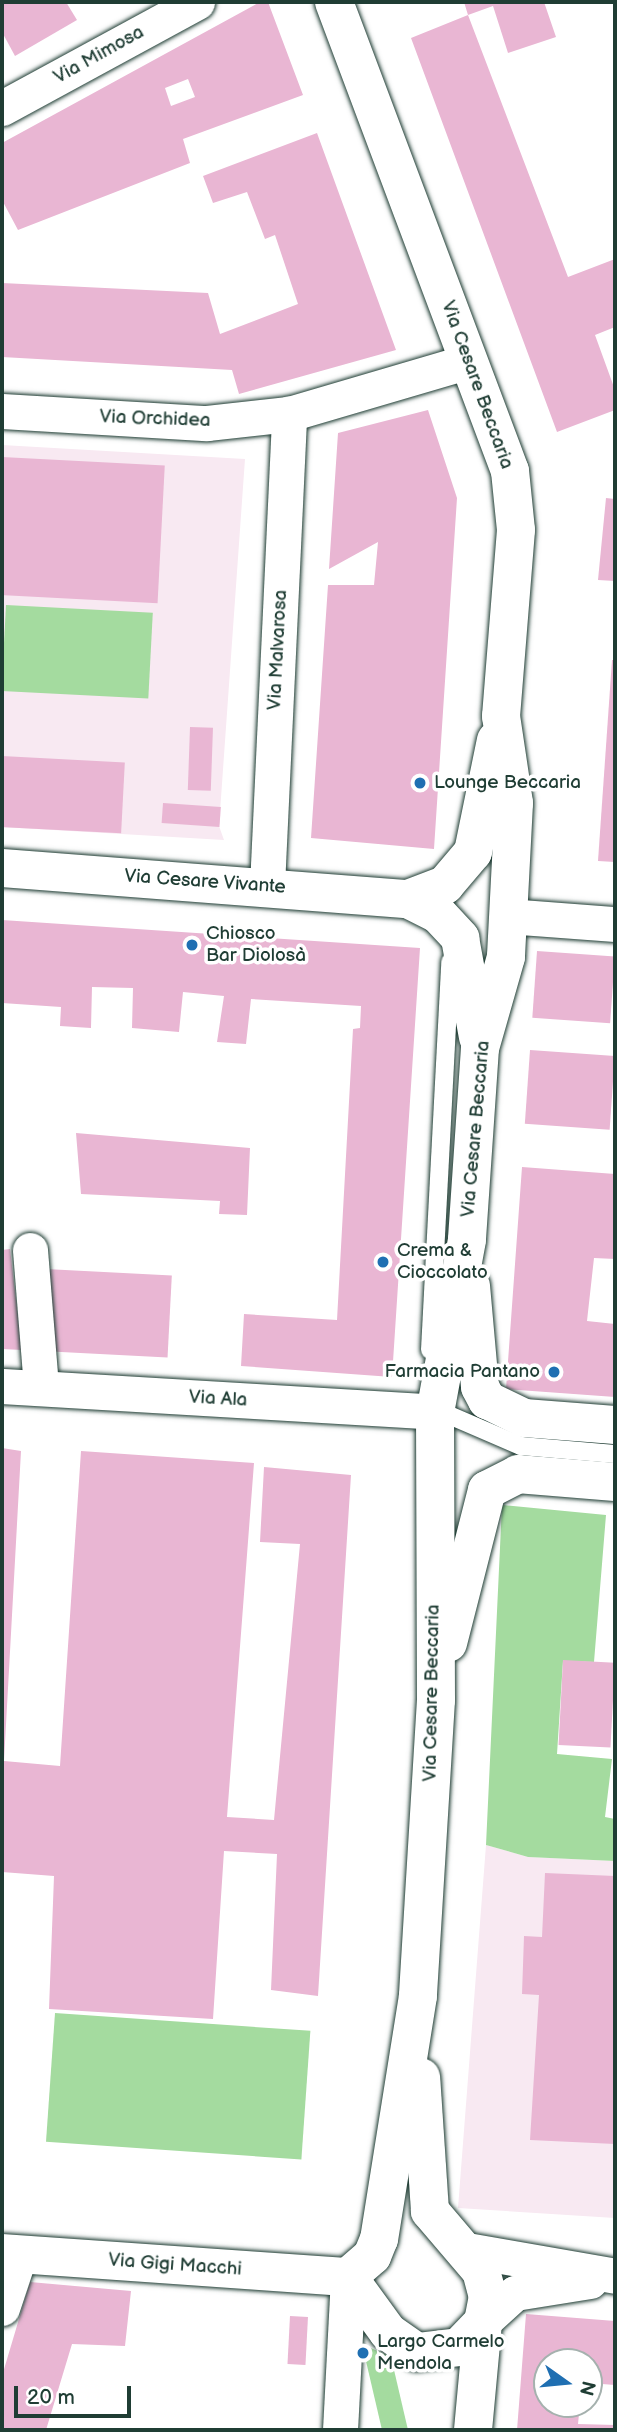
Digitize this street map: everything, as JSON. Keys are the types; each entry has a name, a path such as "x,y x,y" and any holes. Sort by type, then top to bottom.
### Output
{"main road":[{"name":"Via Cesare Beccaria","path":"334,2 510,471 515,518 501,716 514,803 506,957 480,1048 467,1240 435,1412 430,1492 436,1700 418,1996"},
{"path":"408,899 459,875 473,852 501,716"},
{"name":"Via Cesare Vivante","path":"2,868 267,886 408,899"},
{"path":"408,899 452,925 465,956 480,1048"},
{"path":"467,1240 480,1387 500,1412 615,1425"},
{"path":"436,1700 478,1511 501,1478 615,1482"},
{"path":"418,1996 430,2211 485,2279 484,2322 473,2430"},
{"path":"418,1996 379,2239 372,2256 348,2277 388,2332 417,2352 459,2347 484,2322"},
{"name":"Via Gigi Macchi","path":"11,2253 348,2277"}],"street":[{"name":"Via Mimosa","path":"2,108 197,2"},
{"name":"Via Orchidea","path":"2,411 207,423 289,414 469,361"},
{"name":"Via Malvarosa","path":"267,886 289,414"},
{"path":"508,916 615,924"},
{"path":"30,1250 41,1388"},
{"name":"Via Ala","path":"2,1386 435,1412"},
{"path":"461,2249 615,2278"},
{"path":"2,2308 11,2253"},
{"path":"340,2430 348,2277"},
{"path":"484,2322 515,2293 615,2278"}],"lane":[{"path":"459,875 452,925 429,1361 435,1412 522,1446 615,1454"}],"shaded area":[{"path":"2,445 245,459 219,826 224,840 2,827"},
{"path":"486,1845 528,1857 615,1861 615,2218 458,2208"}],"green space":[{"path":"6,605 153,613 148,699 2,691"},
{"path":"502,1505 606,1515 594,1662 563,1661 557,1754 612,1759 605,1817 615,1819 615,1861 528,1857 486,1845"},
{"path":"55,2013 310,2031 301,2160 46,2142"},
{"path":"362,2344 391,2357 408,2430 382,2430"}],"building":[{"path":"2,2 66,2 77,20 15,56 2,32"},
{"path":"260,2 268,2 303,95 183,139 190,163 18,230 2,200 2,143","holes":["188,79 195,97 171,106 165,88"]},
{"path":"464,2 544,2 556,37 508,53 493,6 468,15"},
{"path":"468,15 568,277 615,259 615,327 595,335 615,390 615,410 557,432 411,38"},
{"path":"317,133 396,350 239,394 232,370 2,357 2,283 208,293 220,334 298,304 275,235 265,239 247,192 213,203 203,176"},
{"path":"428,410 457,498 434,849 311,838 328,585 374,585 378,542 329,569 338,433"},
{"path":"2,457 165,466 158,603 2,595"},
{"path":"606,498 615,499 615,581 598,580"},
{"path":"612,660 615,660 615,862 598,861"},
{"path":"190,727 213,728 211,791 188,790"},
{"path":"2,756 125,762 121,833 2,827"},
{"path":"163,803 221,807 219,827 162,823"},
{"path":"2,920 420,948 392,1377 241,1366 244,1314 337,1320 353,1029 360,1028 361,1006 251,999 246,1044 217,1042 224,996 183,992 179,1032 132,1028 133,988 92,987 91,1028 60,1026 61,1007 2,1003"},
{"path":"537,951 615,956 610,1023 532,1018"},
{"path":"530,1050 615,1056 610,1130 525,1124"},
{"path":"76,1133 250,1148 247,1215 219,1214 220,1201 81,1194"},
{"path":"522,1167 615,1174 615,1259 594,1258 587,1321 615,1324 615,1397 506,1389"},
{"path":"10,1249 22,1350 2,1349 2,1250"},
{"path":"46,1269 172,1276 168,1357 42,1351"},
{"path":"2,1448 21,1451 4,1761 60,1766 81,1451 254,1463 227,1817 274,1820 300,1544 260,1542 264,1467 351,1475 318,1996 271,1990 277,1854 224,1851 213,2019 49,2009 54,1876 2,1872"},
{"path":"563,1660 615,1663 610,1748 559,1745"},
{"path":"545,1873 615,1876 615,2144 530,2140 539,1995 522,1994 524,1936 542,1937"},
{"path":"30,2282 131,2291 125,2346 72,2344 46,2430 2,2430 2,2376"},
{"path":"526,2314 615,2321 615,2385 603,2384 603,2348 533,2348 533,2418 579,2418 578,2424 615,2425 615,2430 517,2430"},
{"path":"290,2316 308,2317 305,2365 287,2364"}],"place":[{"name":"Lounge Beccaria","path":"420,783"},
{"name":"Chiosco Bar Diolosà","path":"192,945"},
{"name":"Crema & Cioccolato","path":"383,1262"},
{"name":"Farmacia Pantano","path":"554,1372"},
{"name":"Largo Carmelo Mendola","path":"363,2353"}]}
